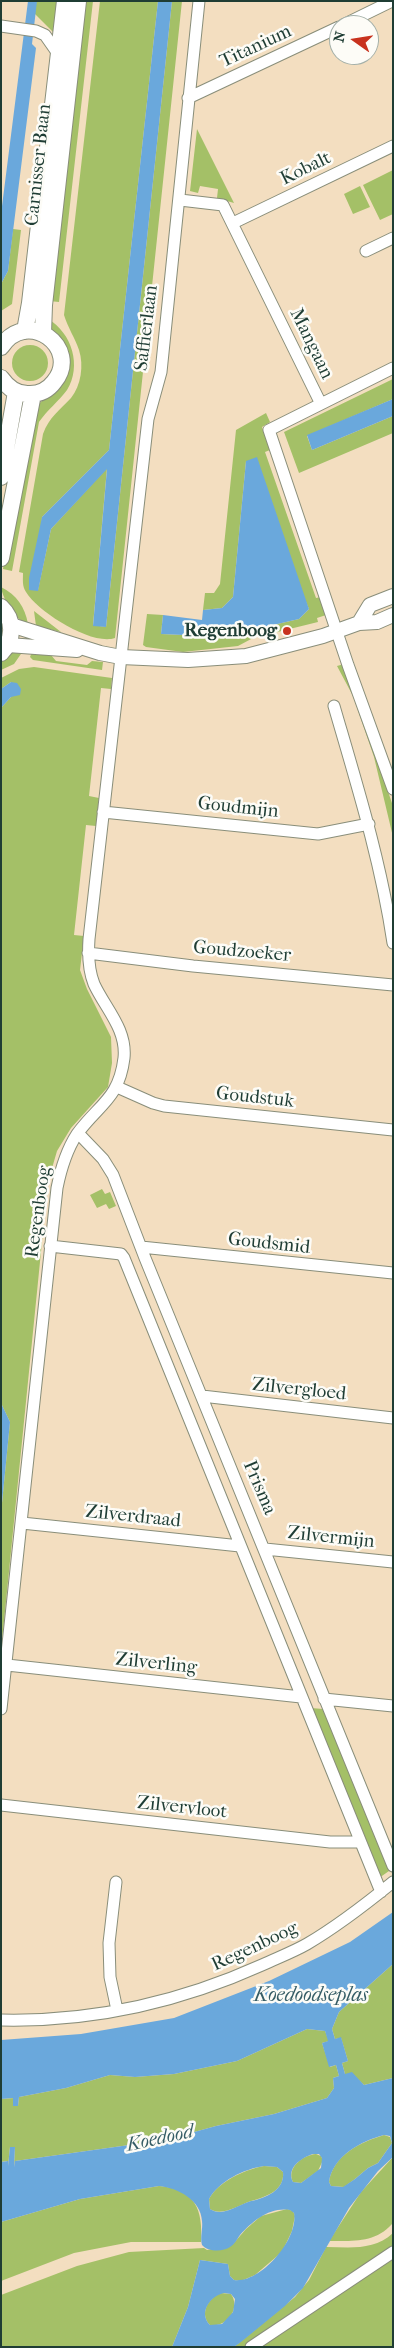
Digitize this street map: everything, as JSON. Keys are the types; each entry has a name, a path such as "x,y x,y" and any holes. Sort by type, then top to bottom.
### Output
{"main road":[{"name":"Carnisser Baan","path":"24,330 30,303 64,1"},
{"name":"Carnisser Baan","path":"43,333 44,305 78,1"},
{"path":"1,378 6,385 16,392 33,394 42,392 51,386 58,377 61,368 61,357 57,347 43,333 24,330 3,341"},
{"path":"1,477 16,392"},
{"path":"1,558 33,394"},
{"path":"1,607 8,616 11,625 5,649"}],"street":[{"name":"Saffierlaan","path":"120,656 148,419 161,372 199,1"},
{"path":"363,15 392,1"},
{"path":"1,26 36,30 45,35 59,55"},
{"name":"Titanium","path":"188,98 329,32"},
{"name":"Kobalt","path":"233,223 393,146"},
{"name":"Mangaan","path":"180,200 223,205 321,404 269,430 337,631"},
{"path":"366,251 393,238"},
{"path":"321,404 393,368"},
{"path":"359,623 370,605 393,596"},
{"path":"11,625 37,631 94,651 120,656 188,660 246,656 337,631 359,623 377,622 393,615"},
{"path":"337,631 393,789"},
{"path":"5,649 94,651"},
{"name":"Regenboog","path":"1,1709 50,1246 60,1174 65,1156 78,1133 117,1087 124,1057 123,1041 117,1024 94,984 88,953 120,656"},
{"path":"334,706 369,824 386,898 393,943"},
{"name":"Goudmijn","path":"103,812 318,834 369,824"},
{"name":"Goudzoeker","path":"88,953 194,966 393,985"},
{"name":"Goudstuk","path":"117,1087 153,1104 164,1106 393,1130"},
{"name":"Prisma","path":"78,1133 113,1174 393,1866"},
{"name":"Prisma","path":"50,1246 121,1254 359,1842 381,1892"},
{"name":"Goudsmid","path":"141,1247 393,1274"},
{"name":"Zilvergloed","path":"202,1396 393,1418"},
{"name":"Zilverdraad","path":"22,1523 240,1546"},
{"name":"Zilvermijn","path":"265,1549 393,1562"},
{"name":"Zilverling","path":"6,1666 301,1697"},
{"path":"324,1699 393,1706"},
{"name":"Zilvervloot","path":"1,1805 321,1841 359,1842"},
{"path":"116,1882 109,1943 110,1977 117,2010"},
{"name":"Regenboog","path":"1,2020 81,2016 117,2010 178,1997 222,1983 306,1944 393,1882"},
{"path":"251,2347 393,2252"}],"green space":[{"path":"34,1 62,1 56,35 35,14"},
{"path":"83,1 93,1 59,302 49,301"},
{"path":"100,1 158,1 109,450 42,517 38,590 51,529 107,468 93,625 106,627 172,1 182,1 115,638 105,639 93,637 66,626 42,609 26,592 23,585 23,573 19,572 43,434 52,418 71,398 77,388 81,375 81,356 64,315"},
{"path":"197,129 234,203 217,198 218,189 200,186 198,193 190,191"},
{"path":"393,170 393,214 380,220 363,185"},
{"path":"360,186 370,207 353,214 344,194"},
{"path":"13,229 21,230 12,304 1,311 1,284 8,271"},
{"path":"48,319 56,325 69,341 74,361 74,371 67,390 39,422 12,571 3,569 31,413 59,386 52,332"},
{"path":"30,345 37,346 43,350 47,356 47,370 43,376 37,380 30,381 23,380 17,376 13,370 12,363 13,356 17,350 23,346"},
{"path":"393,379 393,399 307,436 312,450 393,416 393,433 299,473 284,432"},
{"path":"266,413 270,422 262,427 270,450 265,452 316,598 321,597 326,615 317,618 318,622 253,638 238,646 183,652 146,647 143,645 147,614 163,615 161,634 206,636 247,631 299,619 309,609 246,461 233,597 222,608 203,610 205,593 214,593 220,584 236,430"},
{"path":"1,587 12,594 19,602 25,612 28,624 19,619 11,609 4,598"},
{"path":"34,611 61,632 36,626"},
{"path":"23,651 14,664 1,670 1,660 12,652"},
{"path":"32,652 51,655 56,661 87,665 92,661 103,662 102,670 33,660 30,657"},
{"path":"344,664 393,806 393,837 374,757 353,696 337,666"},
{"path":"34,667 112,678 111,689 101,688 89,796 99,798 96,826 86,825 74,935 84,936 80,970 87,989 111,1037 112,1063 108,1087 71,1128 57,1151 48,1182 1,1651 1,1513 10,1422 1,1403 1,708 11,697 11,682 1,689 1,678 19,669"},
{"path":"102,1189 105,1194 110,1192 116,1206 109,1209 106,1204 97,1208 90,1195"},
{"path":"311,1708 323,1709 389,1871 379,1878"},
{"path":"393,1964 393,2078 364,2085 353,2075 345,2074 342,2063 348,2061 341,2038 335,2039 332,2029 339,2012"},
{"path":"307,2029 325,2031 329,2041 322,2043 330,2067 336,2065 339,2076 333,2078 334,2088 327,2098 274,2114 216,2126 165,2140 15,2161 14,2167 15,2147 10,2147 8,2166 7,2161 1,2162 1,2099 14,2098 18,2106 19,2097 66,2088 110,2075 135,2077 174,2074 237,2061"},
{"path":"384,2135 390,2137 392,2143 378,2163 368,2168 344,2187 331,2186 329,2182 332,2173 342,2157 358,2146"},
{"path":"316,2154 321,2156 323,2160 318,2171 301,2183 293,2182 292,2172 297,2163 306,2157"},
{"path":"393,2157 392,2224 371,2238 355,2241 329,2241 361,2192"},
{"path":"264,2166 277,2167 283,2172 281,2184 273,2192 230,2210 220,2212 210,2209 209,2199 219,2187 240,2173"},
{"path":"159,2186 181,2192 195,2203 200,2220 201,2242 131,2242 74,2253 1,2281 1,2222 80,2199"},
{"path":"287,2209 293,2211 295,2216 292,2231 282,2252 255,2275 241,2281 234,2280 230,2276 228,2264 200,2260 188,2307 172,2347 1,2347 1,2295 77,2266 129,2252 204,2248 207,2250 233,2244 261,2216"},
{"path":"393,2233 393,2248 244,2347 234,2347 295,2297 309,2280 326,2247 361,2247 378,2243"},
{"path":"393,2256 393,2347 256,2347"},
{"path":"221,2293 231,2294 234,2299 233,2311 227,2320 216,2325 210,2325 205,2316 206,2307 216,2295"}],"water":[{"path":"28,1 37,1 32,44 36,48 8,271 1,284 1,214"},
{"path":"158,1 172,1 106,627 93,626 107,469 51,529 38,591 29,590 29,578 42,517 109,450"},
{"path":"393,399 393,416 312,450 307,435"},
{"path":"257,457 309,609 299,619 247,631 206,636 161,634 163,615 202,620 203,610 222,608 233,597 246,461"},
{"path":"11,682 17,683 21,689 20,695 11,697 1,708 1,689"},
{"path":"1,1403 10,1422 1,1513"},
{"name":"Koedoodseplas","path":"393,1912 393,1964 339,2012 332,2029 335,2039 341,2037 348,2061 342,2063 345,2074 352,2072 364,2085 393,2078 393,2157 378,2171 349,2208 303,2288 285,2306 241,2342 234,2347 172,2347 188,2307 200,2260 228,2264 230,2276 234,2280 255,2275 276,2258 284,2247 294,2224 294,2213 290,2210 275,2211 262,2216 240,2235 232,2246 220,2250 208,2249 202,2245 201,2214 193,2201 181,2192 159,2186 80,2199 1,2222 1,2162 8,2161 8,2166 10,2147 15,2147 14,2167 15,2161 165,2140 216,2126 274,2114 327,2098 334,2088 333,2078 339,2076 336,2065 329,2067 322,2043 328,2041 325,2031 307,2029 237,2061 174,2074 135,2077 110,2075 66,2088 19,2097 18,2106 13,2106 13,2098 1,2099 1,2040 81,2034 174,2018 269,1981 350,1942","holes":["384,2135 390,2136 392,2143 378,2163 368,2168 343,2187 331,2186 329,2182 332,2173 342,2157 366,2141","319,2154 322,2158 321,2168 301,2183 293,2182 291,2177 293,2168 308,2156","264,2166 277,2167 283,2172 283,2178 278,2188 263,2198 231,2210 220,2212 210,2209 209,2199 219,2187 240,2173","224,2293 231,2294 235,2299 233,2312 222,2324 210,2325 205,2315 205,2310 210,2301"]}],"place":[{"name":"Regenboog","path":"287,631"}],"water label":[{"name":"Koedood","path":"160,2139"}]}
